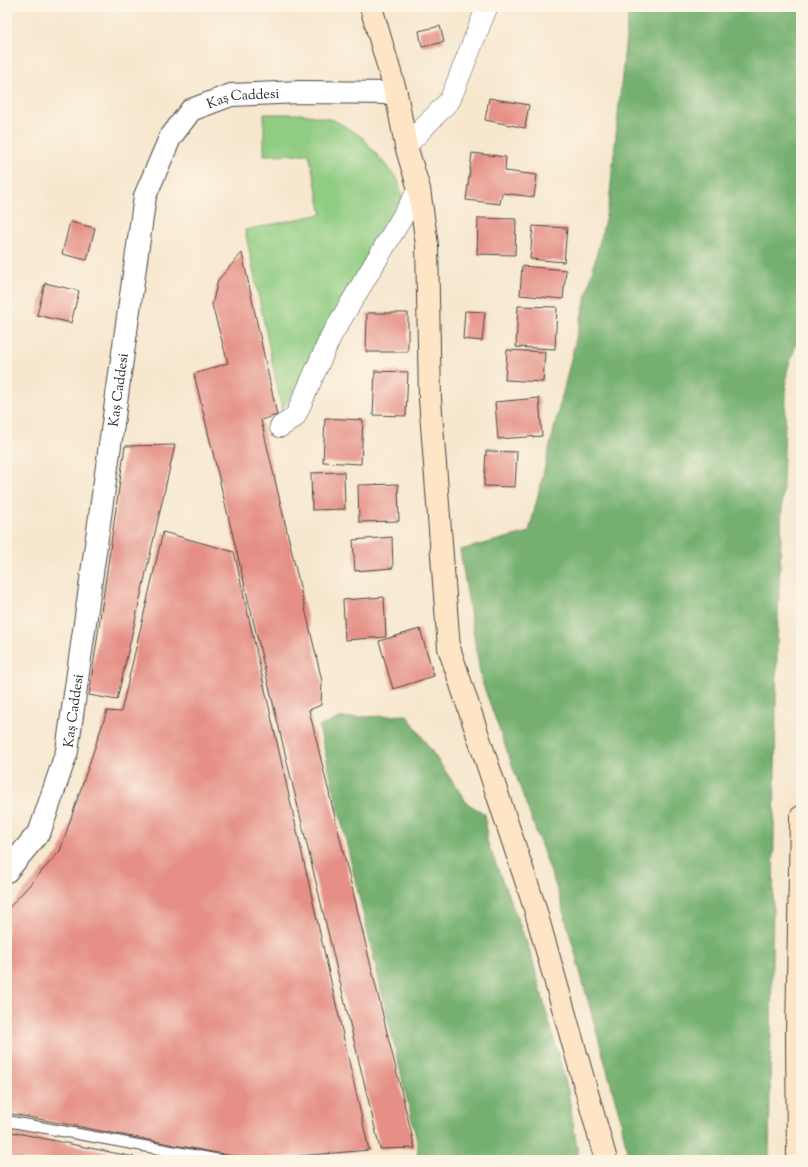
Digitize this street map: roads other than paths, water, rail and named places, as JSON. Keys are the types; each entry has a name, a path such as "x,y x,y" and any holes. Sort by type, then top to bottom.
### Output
{"main road":[{"path":"371,7 396,93 406,146 418,189 427,245 430,399 449,648 534,905 606,1160"},
{"path":"798,1160 797,1034 801,817"}],"street":[{"path":"406,146 450,100 487,7"},
{"name":"Kaş Caddesi","path":"7,871 40,831 67,751 145,196 170,138 191,110 232,95 301,92 396,93"},
{"path":"280,427 295,417 331,336 418,189"}],"lane":[{"path":"7,1120 220,1160"}]}
